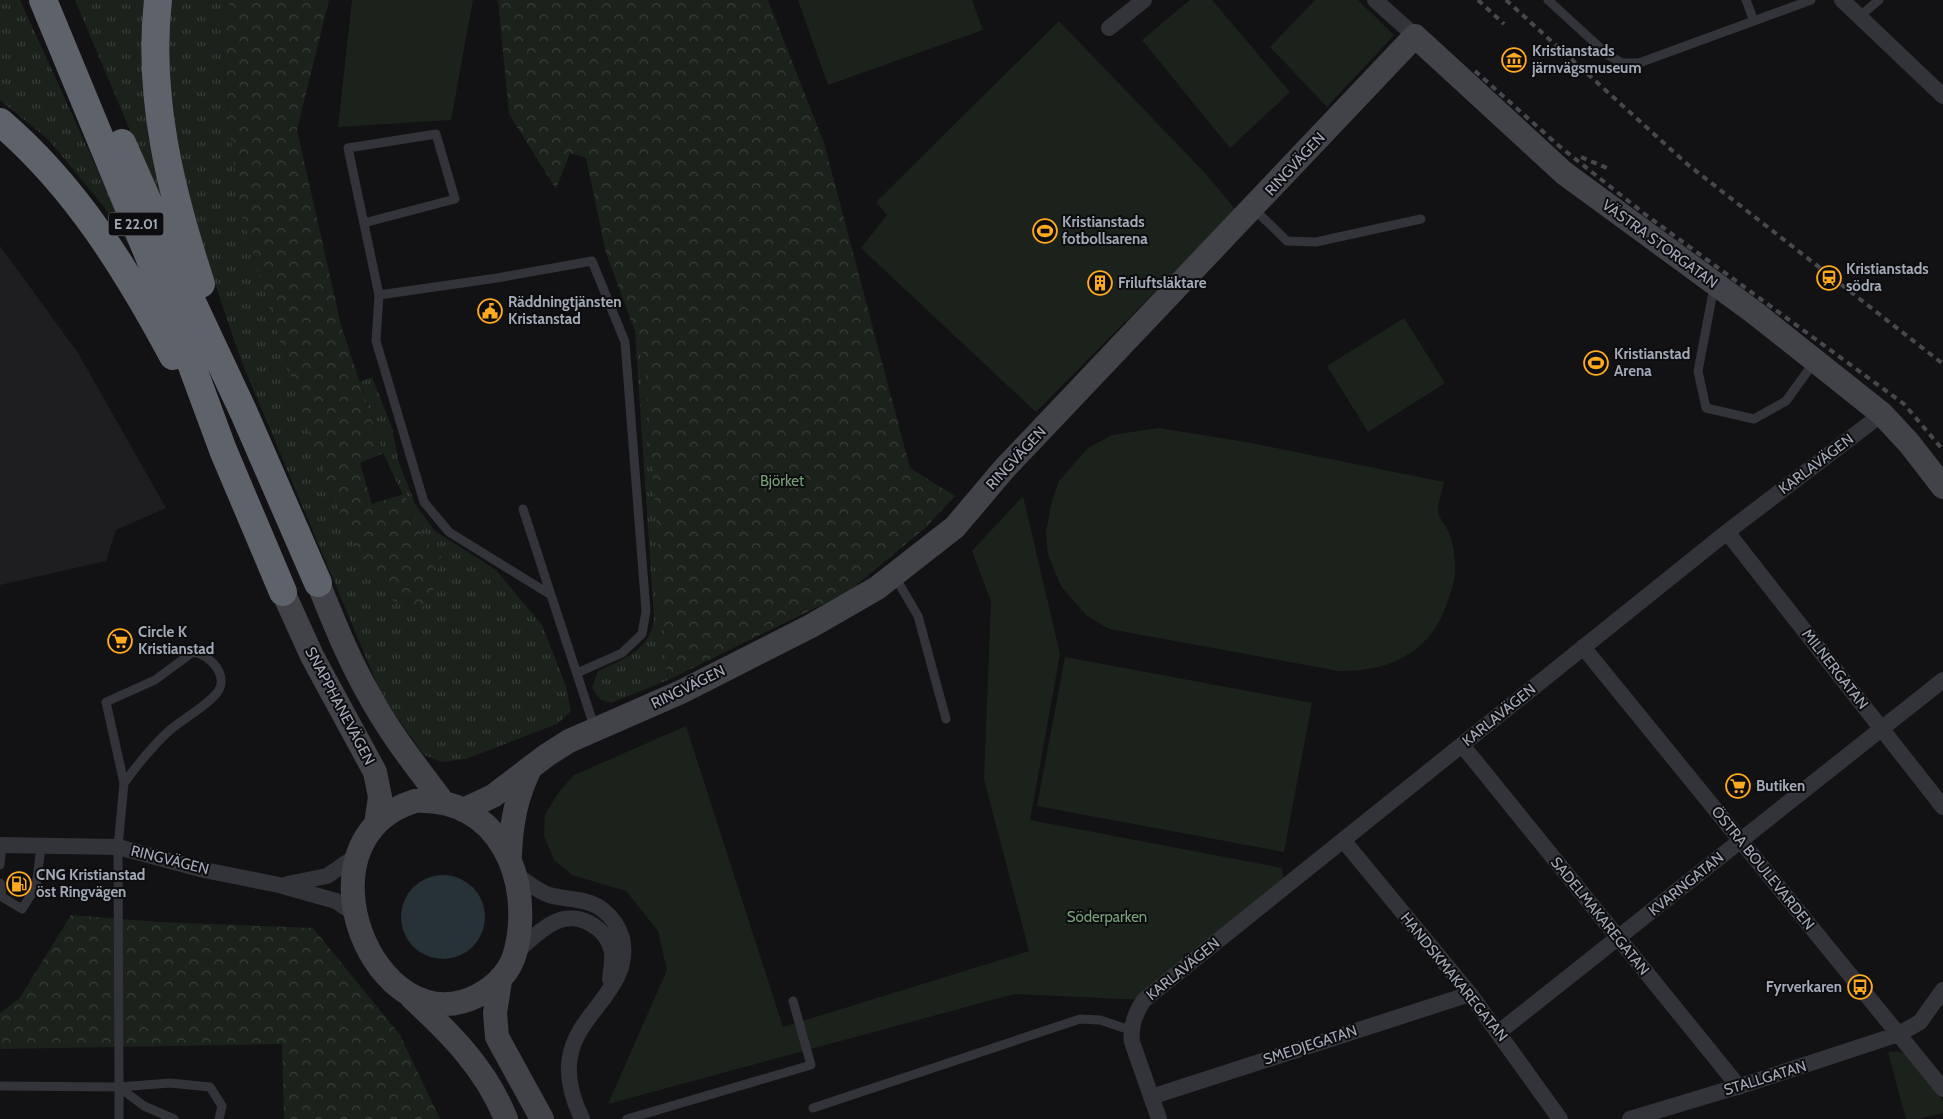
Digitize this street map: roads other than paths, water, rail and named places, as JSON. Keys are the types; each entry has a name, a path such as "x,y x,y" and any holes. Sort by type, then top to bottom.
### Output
{"highway":[{"name":"E 22.01","path":"43,0 172,312 223,450 284,592"},
{"name":"E 22.01","path":"62,0 193,304 244,413 318,582"},
{"path":"158,0 155,50 162,134 171,180 184,232 244,413"},
{"path":"0,122 50,170 92,223 152,318 223,450"}],"street":[{"path":"1109,28 1144,0"},
{"name":"VÄSTRA STORGATAN","path":"1375,0 1564,174 1715,284 1882,414 1909,443 1943,487"},
{"path":"1842,0 1943,96"},
{"name":"RINGVÄGEN","path":"453,806 493,796 531,766 569,741 681,692 811,626 876,588 955,527 1004,470 1415,36"},
{"name":"KARLAVÄGEN","path":"1130,1030 1138,1008 1144,1000 1727,532 1882,414"},
{"name":"MILNERGATAN","path":"1727,532 1943,807"},
{"name":"SNAPPHANEVÄGEN","path":"318,582 343,644 367,691 401,747 453,806 489,830 513,865"},
{"name":"SNAPPHANEVÄGEN","path":"284,592 312,656 375,772 380,797 376,824"},
{"name":"ÖSTRA BOULEVARDEN","path":"1583,647 1943,1089"},
{"name":"KVARNGATAN","path":"1499,1032 1943,680"},
{"name":"SADELMAKAREGATAN","path":"1462,745 1739,1086"},
{"path":"531,766 518,794 511,825 513,865 521,912 515,952 500,981 495,1013 498,1038 542,1119"},
{"path":"453,806 415,801 385,815 376,824 360,854 352,888 354,913 366,948 382,969 450,1034 479,1066 506,1119"},
{"name":"HANDSKMAKAREGATAN","path":"1343,840 1470,994 1560,1119"},
{"name":"RINGVÄGEN","path":"1,845 118,847 204,870 278,885 336,901 354,913"},
{"name":"RINGVÄGEN","path":"278,885 300,883 327,876 360,854"},
{"path":"513,865 548,894 597,906 610,916 621,935 624,959 621,972 582,1028 570,1056 571,1090 582,1119"},
{"path":"515,952 540,931 556,921 574,917 584,920 601,931 612,951 609,991"},
{"path":"407,993 421,999 450,1004 475,997 500,981"},
{"name":"STALLGATAN","path":"1630,1119 1899,1034 1920,1022 1943,990"},
{"name":"SMEDJEGATAN","path":"1151,1096 1470,994"},
{"path":"1130,1030 1132,1042 1160,1119"}],"lane":[{"path":"1548,0 1608,55 1622,64 1639,63 1811,0"},
{"path":"1746,0 1754,21"},
{"path":"1860,16 1879,0"},
{"path":"364,223 455,199 436,134 348,148 379,295 376,341 424,502 449,532 551,596"},
{"path":"1253,208 1286,241 1316,242 1420,219"},
{"path":"379,295 497,278 592,261 625,342 646,611 642,634 622,653 577,673"},
{"path":"1715,284 1698,371 1706,408 1754,419 1786,401 1815,362"},
{"path":"523,509 595,730"},
{"path":"894,575 918,616 946,719"},
{"path":"119,1119 118,847 124,783 106,702 155,680 193,652 209,658 220,674 221,679 217,694 170,730 146,753 124,783"},
{"path":"0,865 1,845"},
{"path":"0,883 2,897 22,909 36,887 41,847"},
{"path":"627,1119 811,1065 793,1001"},
{"path":"812,1108 1080,1019 1100,1020 1130,1030"},
{"path":"0,1086 119,1087 170,1083 210,1088 222,1106 219,1119"},
{"path":"119,1087 144,1106 174,1119"}],"railway":[{"path":"1478,0 1504,24"},
{"path":"1506,0 1687,164 1943,364"},
{"path":"1475,71 1559,146 1646,215 1904,404 1943,450"},
{"path":"1581,157 1607,168"}],"place":[{"name":"Kristianstads järnvägsmuseum","path":"1514,60"},
{"name":"Kristianstads fotbollsarena","path":"1045,231"},
{"name":"Kristianstads södra","path":"1829,278"},
{"name":"Friluftsläktare","path":"1100,283"},
{"name":"Räddningtjänsten Kristanstad","path":"490,311"},
{"name":"Kristianstad Arena","path":"1596,363"},
{"name":"Circle K Kristianstad","path":"120,641"},
{"name":"Butiken","path":"1738,786"},
{"name":"CNG Kristianstad öst Ringvägen","path":"19,884"},
{"name":"Fyrverkaren","path":"1860,987"}],"park label":[{"name":"Björket","path":"782,481"},
{"name":"Söderparken","path":"1107,917"}]}
